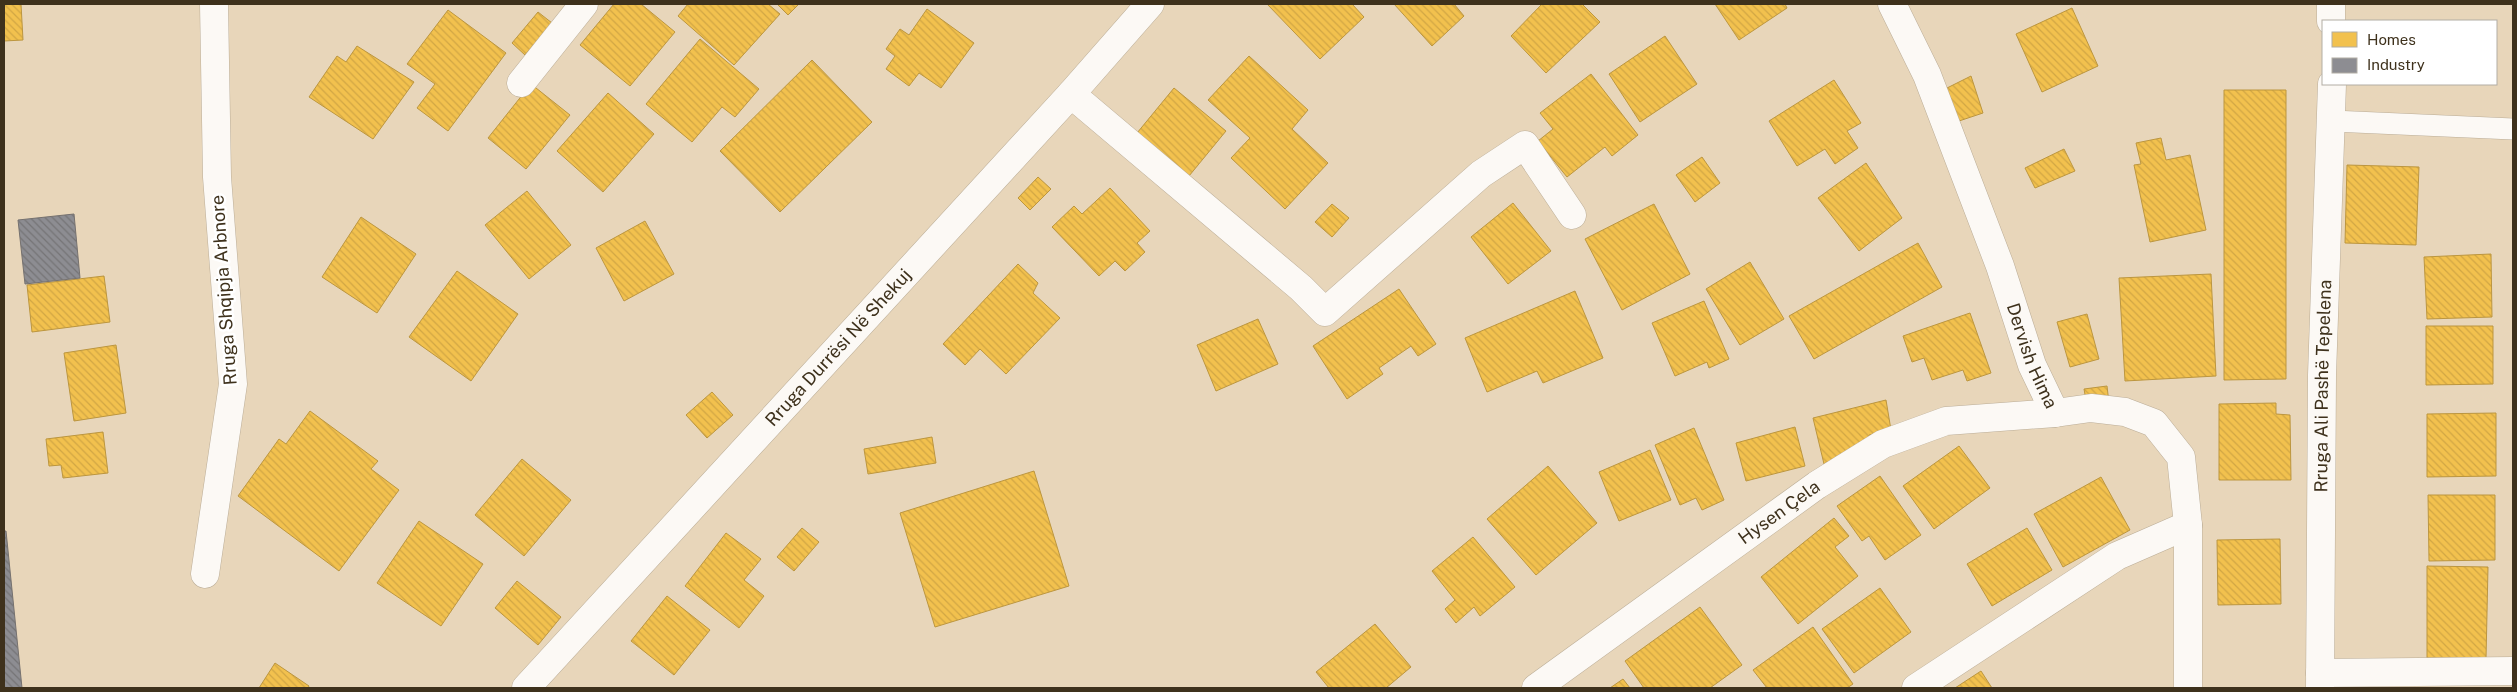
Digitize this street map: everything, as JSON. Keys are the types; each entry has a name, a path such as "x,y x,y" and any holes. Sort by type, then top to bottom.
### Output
{"street":[{"name":"Rruga Shqipja Arbnore","path":"205,574 233,384 217,177 214,4"},
{"path":"521,83 584,4"},
{"name":"Rruga Durrësi Në Shekuj","path":"526,688 1071,94 1150,4"},
{"name":"Dervish Hima","path":"1892,4 1926,75 2000,266 2032,365 2055,413 2091,408 2125,412 2154,423 2180,457 2188,525 2188,688"},
{"path":"2331,4 2331,20"},
{"name":"Rruga Ali Pashë Tepelena","path":"2320,681 2322,375 2332,85"},
{"path":"1071,94 1301,288 1325,312 1481,174 1524,145 1572,215"},
{"name":"Hysen Çela","path":"1536,688 1817,485 1883,444 1946,421 2055,413"},
{"path":"1916,688 2117,556 2188,525"},
{"path":"2320,681 2513,671"}],"lane":[{"path":"2332,121 2513,129"}],"building: Homes":[{"path":"4,4 21,4 23,40 4,41"},
{"path":"614,4 641,4 675,32 630,86 580,45"},
{"path":"688,4 768,4 780,14 734,65 678,16"},
{"path":"777,4 799,4 788,15"},
{"path":"1267,4 1352,4 1364,17 1320,59"},
{"path":"1394,4 1454,4 1464,16 1432,46"},
{"path":"1542,4 1582,4 1600,22 1546,73 1511,36"},
{"path":"1715,4 1785,4 1787,8 1739,40"},
{"path":"2072,8 2098,66 2042,92 2016,34"},
{"path":"927,9 974,43 941,88 919,73 909,86 886,69 895,56 886,49 900,29 909,35"},
{"path":"448,10 506,53 448,131 417,108 435,84 407,64"},
{"path":"538,12 552,23 525,55 512,43"},
{"path":"1665,36 1697,84 1640,122 1609,74"},
{"path":"700,39 759,89 735,117 722,107 692,142 646,104"},
{"path":"357,46 414,82 373,139 309,97 337,56 346,62"},
{"path":"1249,56 1308,110 1292,129 1328,163 1285,209 1231,158 1250,138 1208,100"},
{"path":"812,60 872,122 780,212 720,151"},
{"path":"1591,74 1638,135 1612,156 1605,147 1567,177 1538,141 1553,129 1540,113"},
{"path":"1971,76 1983,113 1959,121 1945,89"},
{"path":"1834,80 1861,123 1847,131 1858,148 1835,164 1825,149 1797,166 1769,121"},
{"path":"531,84 570,115 526,169 488,138"},
{"path":"1174,88 1226,131 1189,176 1137,133"},
{"path":"2224,90 2286,90 2286,379 2224,380"},
{"path":"608,93 654,134 603,192 557,151"},
{"path":"2161,138 2166,160 2190,155 2206,230 2150,242 2134,165 2141,164 2136,143"},
{"path":"2064,149 2075,171 2035,188 2025,168"},
{"path":"1702,157 1720,183 1695,202 1676,175"},
{"path":"1866,163 1902,218 1859,251 1818,198"},
{"path":"2347,165 2419,167 2416,245 2345,243"},
{"path":"1038,177 1051,189 1030,210 1018,198"},
{"path":"1110,188 1150,231 1137,243 1145,252 1125,271 1115,261 1099,276 1052,227 1074,206 1082,214"},
{"path":"527,191 571,245 529,279 485,225"},
{"path":"1513,203 1551,251 1508,284 1471,237"},
{"path":"1332,204 1349,218 1332,237 1315,222"},
{"path":"1654,204 1690,274 1622,310 1585,239"},
{"path":"361,217 416,254 377,313 322,277"},
{"path":"645,221 674,274 624,301 596,248"},
{"path":"1918,243 1942,287 1814,359 1789,316"},
{"path":"2491,254 2492,317 2427,319 2424,257"},
{"path":"1750,262 1784,319 1740,345 1706,289"},
{"path":"1018,264 1038,283 1033,293 1060,318 1006,374 980,349 965,365 943,344"},
{"path":"457,271 518,314 471,381 409,337"},
{"path":"2211,274 2216,376 2125,381 2119,278"},
{"path":"104,276 110,322 32,332 27,285"},
{"path":"1399,289 1436,344 1418,356 1411,346 1379,368 1383,374 1347,399 1313,346"},
{"path":"1575,291 1603,358 1543,383 1537,371 1487,392 1465,338"},
{"path":"1704,301 1729,359 1709,368 1707,362 1675,376 1652,323"},
{"path":"1970,313 1991,373 1967,381 1963,370 1932,380 1924,358 1912,362 1903,336"},
{"path":"2087,314 2099,359 2070,367 2057,322"},
{"path":"1258,319 1278,364 1216,391 1197,345"},
{"path":"2426,326 2493,326 2493,384 2426,385"},
{"path":"116,345 126,413 74,421 64,353"},
{"path":"2107,386 2109,403 2087,406 2084,389"},
{"path":"712,392 733,415 707,438 686,415"},
{"path":"1886,400 1891,430 1869,435 1870,440 1824,464 1813,418"},
{"path":"2276,403 2276,414 2290,415 2291,480 2219,480 2219,404"},
{"path":"310,411 378,461 371,469 399,490 339,571 238,496 279,439 286,444"},
{"path":"2496,413 2496,476 2427,477 2427,414"},
{"path":"1795,427 1805,466 1746,481 1736,443"},
{"path":"1694,428 1724,500 1702,510 1696,498 1680,505 1655,445"},
{"path":"103,432 108,473 63,478 61,465 49,466 46,439"},
{"path":"932,437 936,463 868,474 864,449"},
{"path":"1959,446 1990,488 1934,529 1903,486"},
{"path":"1650,450 1671,500 1619,521 1599,472"},
{"path":"522,459 571,500 524,556 475,515"},
{"path":"1548,466 1597,523 1536,575 1487,519"},
{"path":"1034,471 1069,586 935,627 900,513"},
{"path":"1880,476 1921,535 1885,560 1869,536 1862,541 1837,506"},
{"path":"2101,477 2130,530 2063,567 2034,514"},
{"path":"2428,495 2495,495 2495,560 2429,561"},
{"path":"1834,518 1849,536 1835,547 1858,576 1798,624 1761,577"},
{"path":"419,521 483,564 441,626 377,583"},
{"path":"802,528 819,542 794,571 777,557"},
{"path":"2027,528 2052,570 1992,606 1967,564"},
{"path":"726,533 761,559 744,580 764,596 739,628 685,586"},
{"path":"1473,537 1515,587 1480,616 1474,607 1456,623 1445,609 1455,600 1432,571"},
{"path":"2280,539 2281,604 2218,605 2217,540"},
{"path":"2427,566 2488,567 2486,659 2427,658"},
{"path":"517,581 561,617 538,645 495,608"},
{"path":"1880,588 1911,632 1854,673 1822,629"},
{"path":"667,596 710,630 674,675 631,641"},
{"path":"1700,607 1742,665 1710,688 1644,688 1625,661"},
{"path":"1375,624 1411,667 1386,688 1329,688 1316,672"},
{"path":"1813,627 1853,684 1847,688 1767,688 1753,670"},
{"path":"275,663 309,686 308,688 259,688"},
{"path":"1981,671 1992,688 1955,688"},
{"path":"1623,679 1630,688 1610,688"}],"building: Industry":[{"path":"74,214 80,278 25,284 18,220"},
{"path":"4,531 6,531 22,688 4,688"}]}
